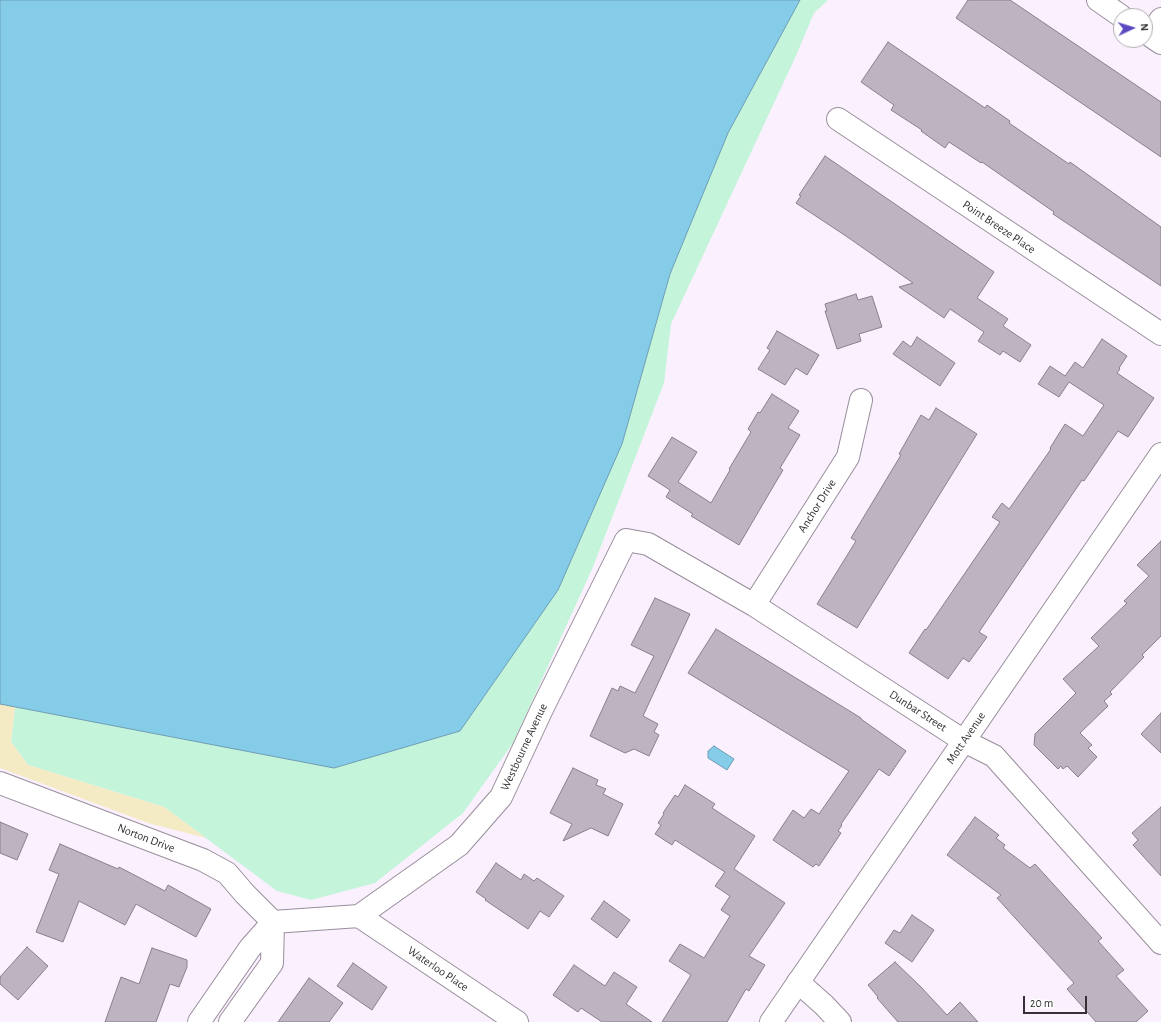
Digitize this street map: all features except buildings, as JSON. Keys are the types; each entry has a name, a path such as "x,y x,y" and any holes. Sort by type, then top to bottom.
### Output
{"street":[{"path":"1098,0 1113,10"},
{"name":"Point Breeze Place","path":"838,119 1161,334"},
{"name":"Anchor Drive","path":"754,605 848,457 861,400"},
{"name":"Mott Avenue","path":"772,1022 1161,454"},
{"name":"Dunbar Street","path":"626,540 648,544 754,605 964,741 994,756 1161,943"},
{"name":"Westbourne Avenue","path":"359,916 459,845 501,797 542,709 626,540"},
{"name":"Norton Drive","path":"0,783 203,860 227,873 245,894 273,922"},
{"path":"199,1022 250,948 273,922 359,916"},
{"name":"Waterloo Place","path":"359,916 517,1022"},
{"path":"230,1022 272,963 273,922"},
{"path":"798,982 824,1005 840,1022"}],"green space":[{"path":"800,0 828,0 814,13 795,58 671,324 664,383 593,567 513,743 463,813 375,883 311,900 277,891 164,807 28,765 11,742 15,707 334,768 460,731 558,590 622,444 670,274 728,133"}],"sand":[{"path":"0,704 15,707 11,742 28,765 164,807 206,838 148,823 0,768"}],"water":[{"path":"0,0 800,0 728,133 670,274 622,444 558,590 460,731 334,768 0,704"},
{"path":"714,746 734,759 727,770 708,758 708,751"}]}
